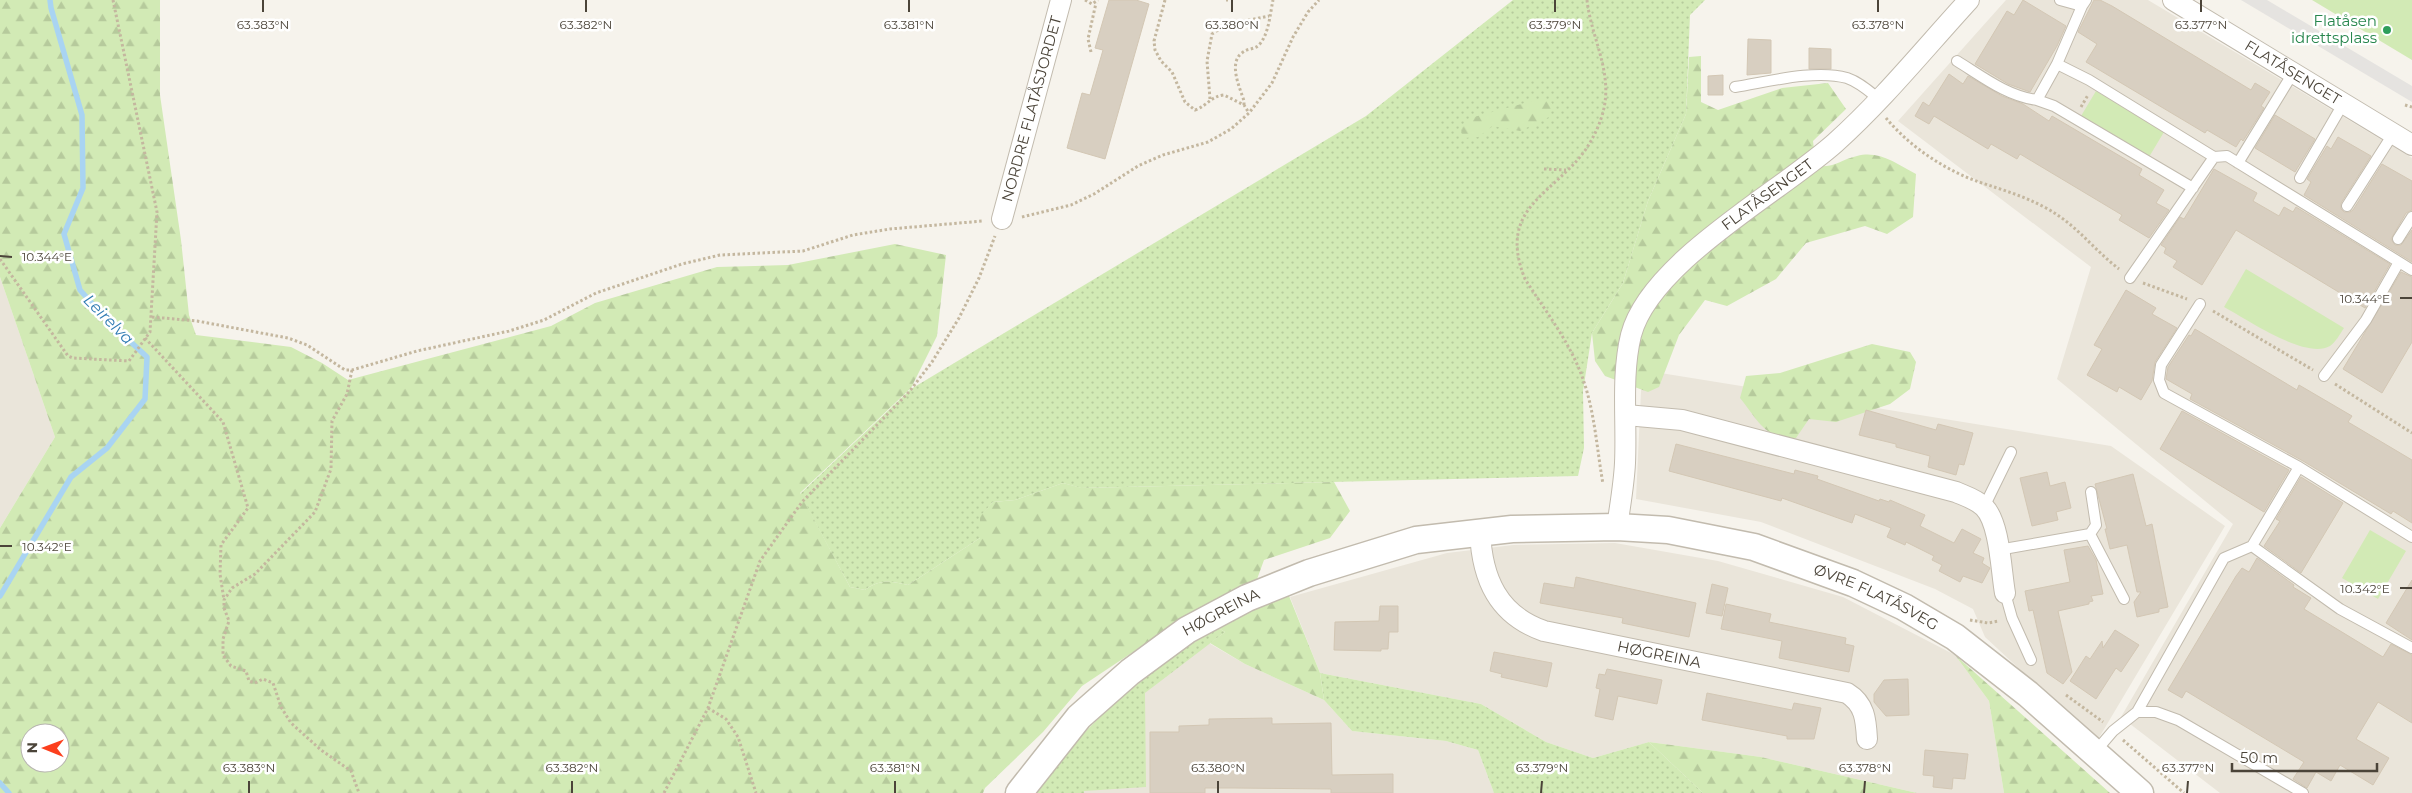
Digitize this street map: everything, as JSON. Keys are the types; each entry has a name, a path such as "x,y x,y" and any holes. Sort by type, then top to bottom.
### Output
{"street":[{"name":"NORDRE FLATÅSJORDET","path":"1002,219 1061,0"},
{"name":"FLATÅSENGET","path":"1617,527 1625,465 1627,369 1631,335 1642,307 1662,281 1699,248 1834,144 1879,99 1969,0"},
{"name":"FLATÅSENGET","path":"2173,0 2412,145"},
{"path":"1626,415 1682,420 1956,492 1973,499 1984,507 1994,524 2005,593"},
{"name":"HØGREINA","path":"1019,793 1079,717 1130,672 1187,630 1247,598 1309,573 1416,540 1512,529 1617,527"},
{"name":"ØVRE FLATÅSVEG","path":"1617,527 1668,530 1754,547 1853,583 1904,608 1955,637 2028,694 2140,793"},
{"name":"HØGREINA","path":"1480,532 1481,552 1486,572 1499,600 1518,619 1531,626 1544,631 1847,693 1856,698 1863,708 1866,719 1867,739"}],"lane":[{"path":"2037,100 2057,64 2084,3 2060,0"},
{"path":"1957,62 2006,92 2054,106 2192,188"},
{"path":"2057,64 2095,84 2214,156 2227,156 2412,270"},
{"path":"2238,163 2293,73"},
{"path":"1735,87 1824,75 1846,78 1862,86 1879,99"},
{"path":"2300,178 2343,104"},
{"path":"2347,206 2393,134"},
{"path":"2130,278 2214,156"},
{"path":"2398,239 2412,217"},
{"path":"2324,376 2366,320 2399,262"},
{"path":"2200,304 2161,365 2158,380 2164,393 2299,467 2412,537"},
{"path":"1984,507 2011,452"},
{"path":"2095,752 2113,731 2137,712 2224,558 2252,546 2299,467"},
{"path":"1998,550 2090,534 2096,525 2091,492"},
{"path":"2090,534 2124,599"},
{"path":"2252,546 2340,609 2412,648"},
{"path":"2005,593 2012,618 2030,660"},
{"path":"2137,712 2156,712 2178,720 2303,793"}],"path":[{"path":"0,259 68,356 73,358 129,361 150,332 157,212 113,0"},
{"path":"1085,0 1092,4 1097,1"},
{"path":"1165,0 1154,41 1157,56 1172,72 1188,107 1195,110 1199,109 1210,99 1224,95 1244,105"},
{"path":"1249,113 1244,105 1235,70 1237,58 1240,53 1254,49 1261,43 1273,0"},
{"path":"152,317 197,321 288,338 307,345 345,370 352,370 417,351 510,332 544,320 596,292 682,264 720,255 803,251 853,235 890,229 1022,217 1071,205 1094,194 1146,162 1208,142 1231,129 1249,113 1272,83 1293,37 1308,12 1319,0"},
{"path":"1587,0 1605,75 1606,94 1596,130 1585,150 1529,208 1520,232 1519,261 1525,279 1570,351 1585,384 1592,414 1604,492"},
{"path":"1091,52 1088,39 1097,1"},
{"path":"1210,99 1206,60 1212,34 1226,25 1269,16"},
{"path":"2074,118 2095,84"},
{"path":"2405,105 2412,107"},
{"path":"1544,169 1567,170"},
{"path":"664,793 708,708 760,561 802,502 909,392 932,362 959,318 980,278 1002,219"},
{"path":"145,339 223,422 248,508 221,545 220,574 224,608 229,621 223,639 223,655 231,666 246,671 249,681 255,683 263,679 273,683 281,707 291,723 321,750 351,771 359,793"},
{"path":"224,600 232,588 256,574 315,512 331,469 332,421 347,394 352,370"},
{"path":"708,708 726,719 738,737 756,793"}],"shaded area":[{"path":"2006,0 2148,0 2412,158 2412,793 2220,793 2121,717 2233,524 2057,379 2091,267 1898,121"},
{"path":"2241,0 2267,0 2412,86 2412,102"},
{"path":"0,277 55,437 0,528"},
{"path":"1642,370 2111,446 2225,526 2097,741 1985,637 1973,609 1935,589 1761,522 1636,499"},
{"path":"1615,543 1718,561 1843,597 1955,655 1989,701 2004,793 1917,793 1761,757 1649,742 1593,758 1546,742 1481,704 1320,673 1290,597 1447,553 1513,545"},
{"path":"1207,642 1245,664 1324,700 1352,731 1446,741 1478,750 1494,793 1045,793 1070,754"}],"green space":[{"path":"0,0 160,0 160,95 181,240 189,315 196,335 291,347 322,363 348,380 551,326 595,303 717,267 788,265 895,244 946,255 937,336 911,388 800,493 850,587 865,590 870,586 885,582 908,585 980,538 980,516 993,502 1015,500 1063,483 1082,488 1334,482 1350,511 1330,538 1264,560 1256,582 1181,620 1082,686 1043,732 985,788 983,793 0,793 0,528 55,437 0,277"},
{"path":"1513,0 1705,0 1690,15 1686,114 1648,201 1623,283 1592,333 1583,391 1584,448 1578,476 1081,488 1063,483 1015,500 993,502 981,516 980,538 908,585 885,582 870,586 865,590 850,587 800,494 911,389 1366,116"},
{"name":"Flatåsen idrettsplass","path":"2312,0 2412,0 2412,60"},
{"path":"1701,56 1701,102 1718,110 1782,88 1828,83 1846,109 1813,141 1816,166 1833,165 1865,155 1880,156 1895,162 1916,174 1913,217 1887,234 1865,226 1806,243 1776,279 1727,306 1705,300 1679,335 1659,387 1648,392 1605,376 1595,361 1592,333 1623,283 1648,201 1686,114 1689,57"},
{"path":"2096,91 2164,132 2149,157 2081,116"},
{"path":"1540,99 1552,103 1549,117 1520,131 1493,126 1478,137 1463,138 1460,126 1474,117"},
{"path":"2246,269 2344,328 2336,341 2330,346 2319,349 2306,348 2276,336 2224,307"},
{"path":"1872,344 1910,352 1916,362 1910,389 1890,404 1836,422 1809,419 1796,438 1785,438 1769,432 1763,427 1740,398 1746,376 1780,373"},
{"path":"2370,530 2406,551 2378,599 2342,578"},
{"path":"1287,591 1320,673 1324,700 1245,664 1210,643 1225,632 1217,627"},
{"path":"1217,627 1225,632 1145,693 1146,787 1084,791 1084,793 1035,793 1074,744 1118,701 1166,662"},
{"path":"1955,655 2110,793 2004,793 1989,701"},
{"path":"1320,673 1481,704 1546,742 1593,758 1649,742 1703,793 1494,793 1478,750 1446,741 1352,731 1324,700"},
{"path":"1649,742 1761,757 1917,793 1703,793"}],"building":[{"path":"1109,0 1136,0 1149,4 1105,159 1067,148 1082,93 1090,95 1103,50 1095,48"},
{"path":"2023,0 2066,26 2057,46 2030,92 2008,84 1975,64 2007,11 2014,15"},
{"path":"2094,0 2100,0 2112,6 2251,90 2255,83 2270,92 2261,106 2264,108 2243,141 2241,139 2236,147 2207,130 2205,133 2086,62 2097,44 2078,32"},
{"path":"1748,39 1771,40 1771,73 1747,75"},
{"path":"1809,48 1831,49 1831,69 1809,69"},
{"path":"1949,74 1963,84 1968,76 2002,96 2023,104 2049,121 2052,116 2142,169 2139,175 2164,190 2156,203 2169,210 2149,238 2119,220 2122,215 2020,154 2017,159 1991,144 1988,149 1934,116 1929,124 1915,116 1923,102 1929,106"},
{"path":"1723,75 1723,95 1708,95 1708,76"},
{"path":"2275,115 2315,139 2295,172 2255,148"},
{"path":"2338,137 2371,156 2341,203 2341,209 2344,212 2353,210 2382,164 2412,181 2412,210 2406,213 2391,239 2395,245 2401,245 2412,230 2412,262 2304,195 2311,182 2307,179 2327,146 2331,149"},
{"path":"2214,169 2257,193 2253,201 2279,216 2284,207 2293,212 2296,207 2390,264 2365,308 2236,230 2202,285 2173,267 2177,261 2164,253 2166,248 2161,245 2180,217 2184,219"},
{"path":"2401,272 2412,277 2412,342 2382,393 2343,369"},
{"path":"2126,290 2156,308 2152,314 2177,328 2155,362 2152,381 2141,400 2119,387 2117,392 2087,375 2102,349 2094,345"},
{"path":"2195,329 2297,390 2299,385 2352,416 2348,422 2412,460 2412,523 2393,511 2391,514 2303,461 2190,399 2192,394 2166,379 2168,367"},
{"path":"1866,410 1936,430 1938,424 1973,433 1964,465 1959,464 1956,475 1928,467 1930,456 1896,447 1896,444 1859,435"},
{"path":"2182,411 2289,470 2264,512 2160,449"},
{"path":"1676,444 1794,474 1795,470 1818,476 1817,479 1879,501 1880,499 1889,502 1890,500 1925,515 1920,526 1954,543 1962,529 1981,539 1973,553 1984,558 1982,563 1990,568 1982,583 1963,576 1960,582 1939,571 1942,565 1932,560 1934,556 1906,542 1905,545 1887,537 1891,528 1855,514 1852,523 1782,498 1781,501 1669,471"},
{"path":"2047,472 2050,486 2065,482 2071,508 2056,512 2058,520 2032,526 2020,478"},
{"path":"2133,474 2146,526 2152,524 2168,607 2159,609 2159,612 2137,617 2134,602 2141,592 2137,592 2127,545 2110,549 2105,529 2107,529 2095,484"},
{"path":"2301,477 2343,503 2301,573 2264,546 2280,521 2276,519"},
{"path":"2088,546 2096,560 2103,594 2091,596 2093,601 2089,602 2089,604 2058,611 2072,672 2063,684 2047,673 2033,610 2029,611 2025,591 2070,582 2064,550"},
{"path":"2257,558 2294,585 2293,587 2311,598 2304,609 2383,657 2391,644 2412,655 2412,723 2378,702 2356,739 2389,758 2373,785 2340,765 2331,781 2316,772 2307,788 2293,779 2304,762 2186,691 2182,698 2168,690 2236,576 2242,568 2249,572"},
{"path":"1576,577 1696,603 1689,637 1622,623 1623,618 1540,603 1544,583 1574,588"},
{"path":"2412,580 2412,640 2386,623"},
{"path":"1712,584 1728,588 1722,616 1706,613"},
{"path":"1726,604 1771,614 1769,622 1846,638 1845,644 1854,646 1849,672 1779,658 1782,641 1721,629"},
{"path":"1380,606 1398,606 1398,632 1389,632 1388,649 1381,649 1381,651 1334,650 1335,622 1379,621"},
{"path":"2115,630 2139,645 2121,672 2116,668 2096,699 2070,681 2086,656 2090,659 2102,641 2103,648"},
{"path":"1494,652 1552,663 1547,687 1501,677 1502,674 1490,671"},
{"path":"1607,669 1662,680 1657,704 1618,696 1613,720 1595,716 1600,689 1596,688 1599,674 1605,675"},
{"path":"1908,679 1909,715 1886,716 1874,702 1874,694 1884,680"},
{"path":"1707,693 1792,710 1794,703 1821,708 1814,739 1787,739 1787,736 1702,720"},
{"path":"1272,718 1272,724 1331,723 1332,775 1393,774 1393,793 1331,793 1331,789 1205,788 1205,793 1150,793 1150,732 1179,732 1179,726 1209,725 1209,719"},
{"path":"1925,750 1968,754 1965,779 1953,778 1952,789 1933,787 1934,776 1923,775"}],"waterway":[{"name":"Leirelva","path":"0,596 71,477 107,448 145,399 147,357 107,320 80,290 64,234 83,188 82,115 50,0"},
{"name":"Leirelva","path":"0,783 9,793"}],"place":[{"name":"Flatåsen idrettsplass","path":"2387,30"}]}
